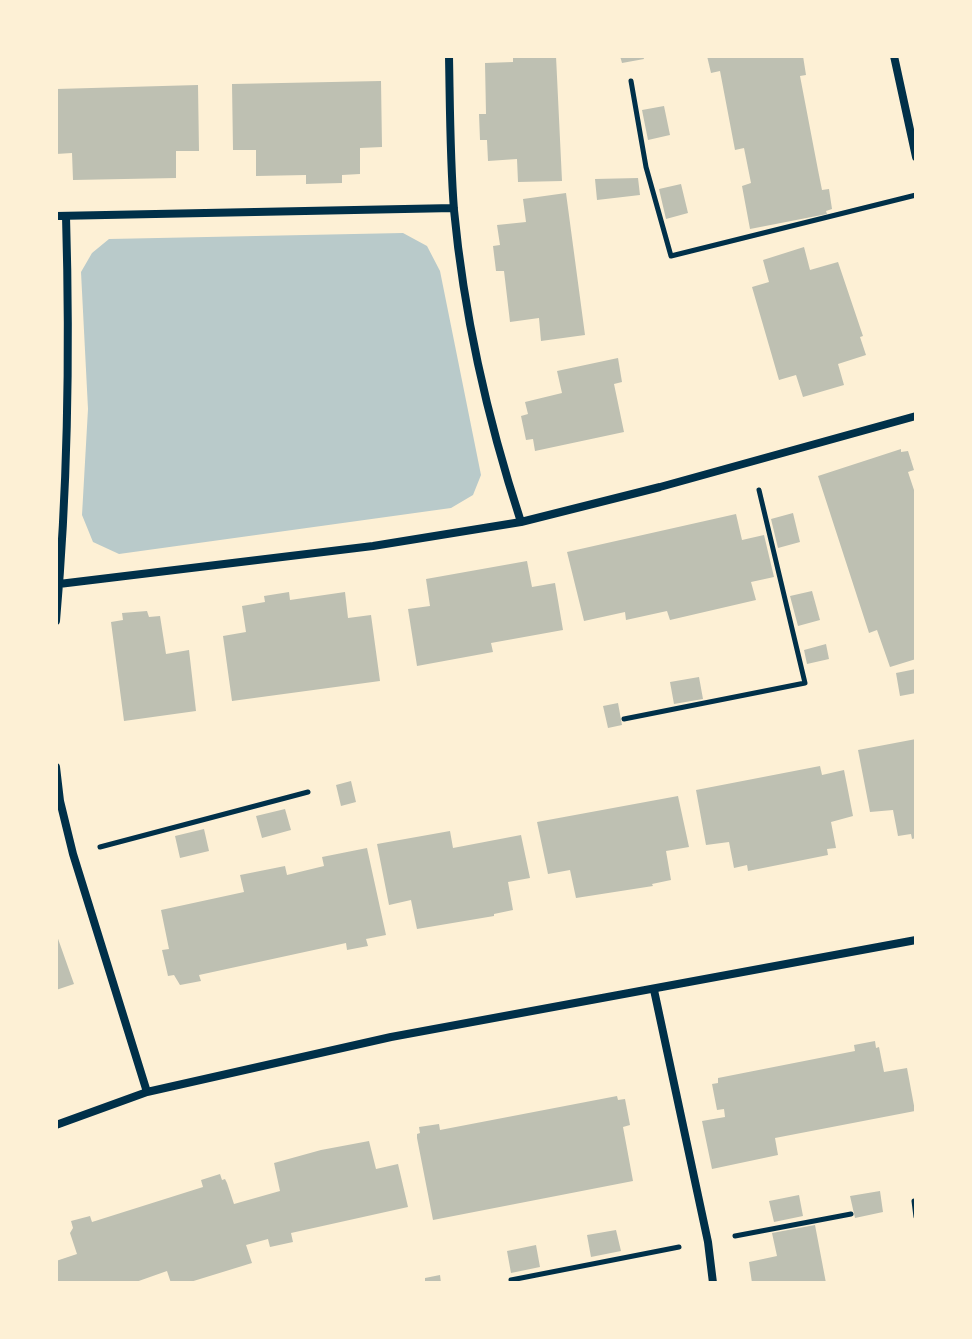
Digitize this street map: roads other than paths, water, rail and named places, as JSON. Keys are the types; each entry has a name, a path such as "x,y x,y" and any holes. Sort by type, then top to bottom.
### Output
{"street":[{"path":"449,56 454,208 465,295 489,412 521,522"},
{"path":"894,56 916,157"},
{"path":"56,216 454,208"},
{"path":"56,621 68,415 66,216"},
{"path":"59,584 373,546 521,522 916,416"},
{"path":"56,767 60,801 73,854 147,1092"},
{"path":"56,1125 147,1092 391,1037 916,940"},
{"path":"654,990 708,1242 713,1283"}]}
